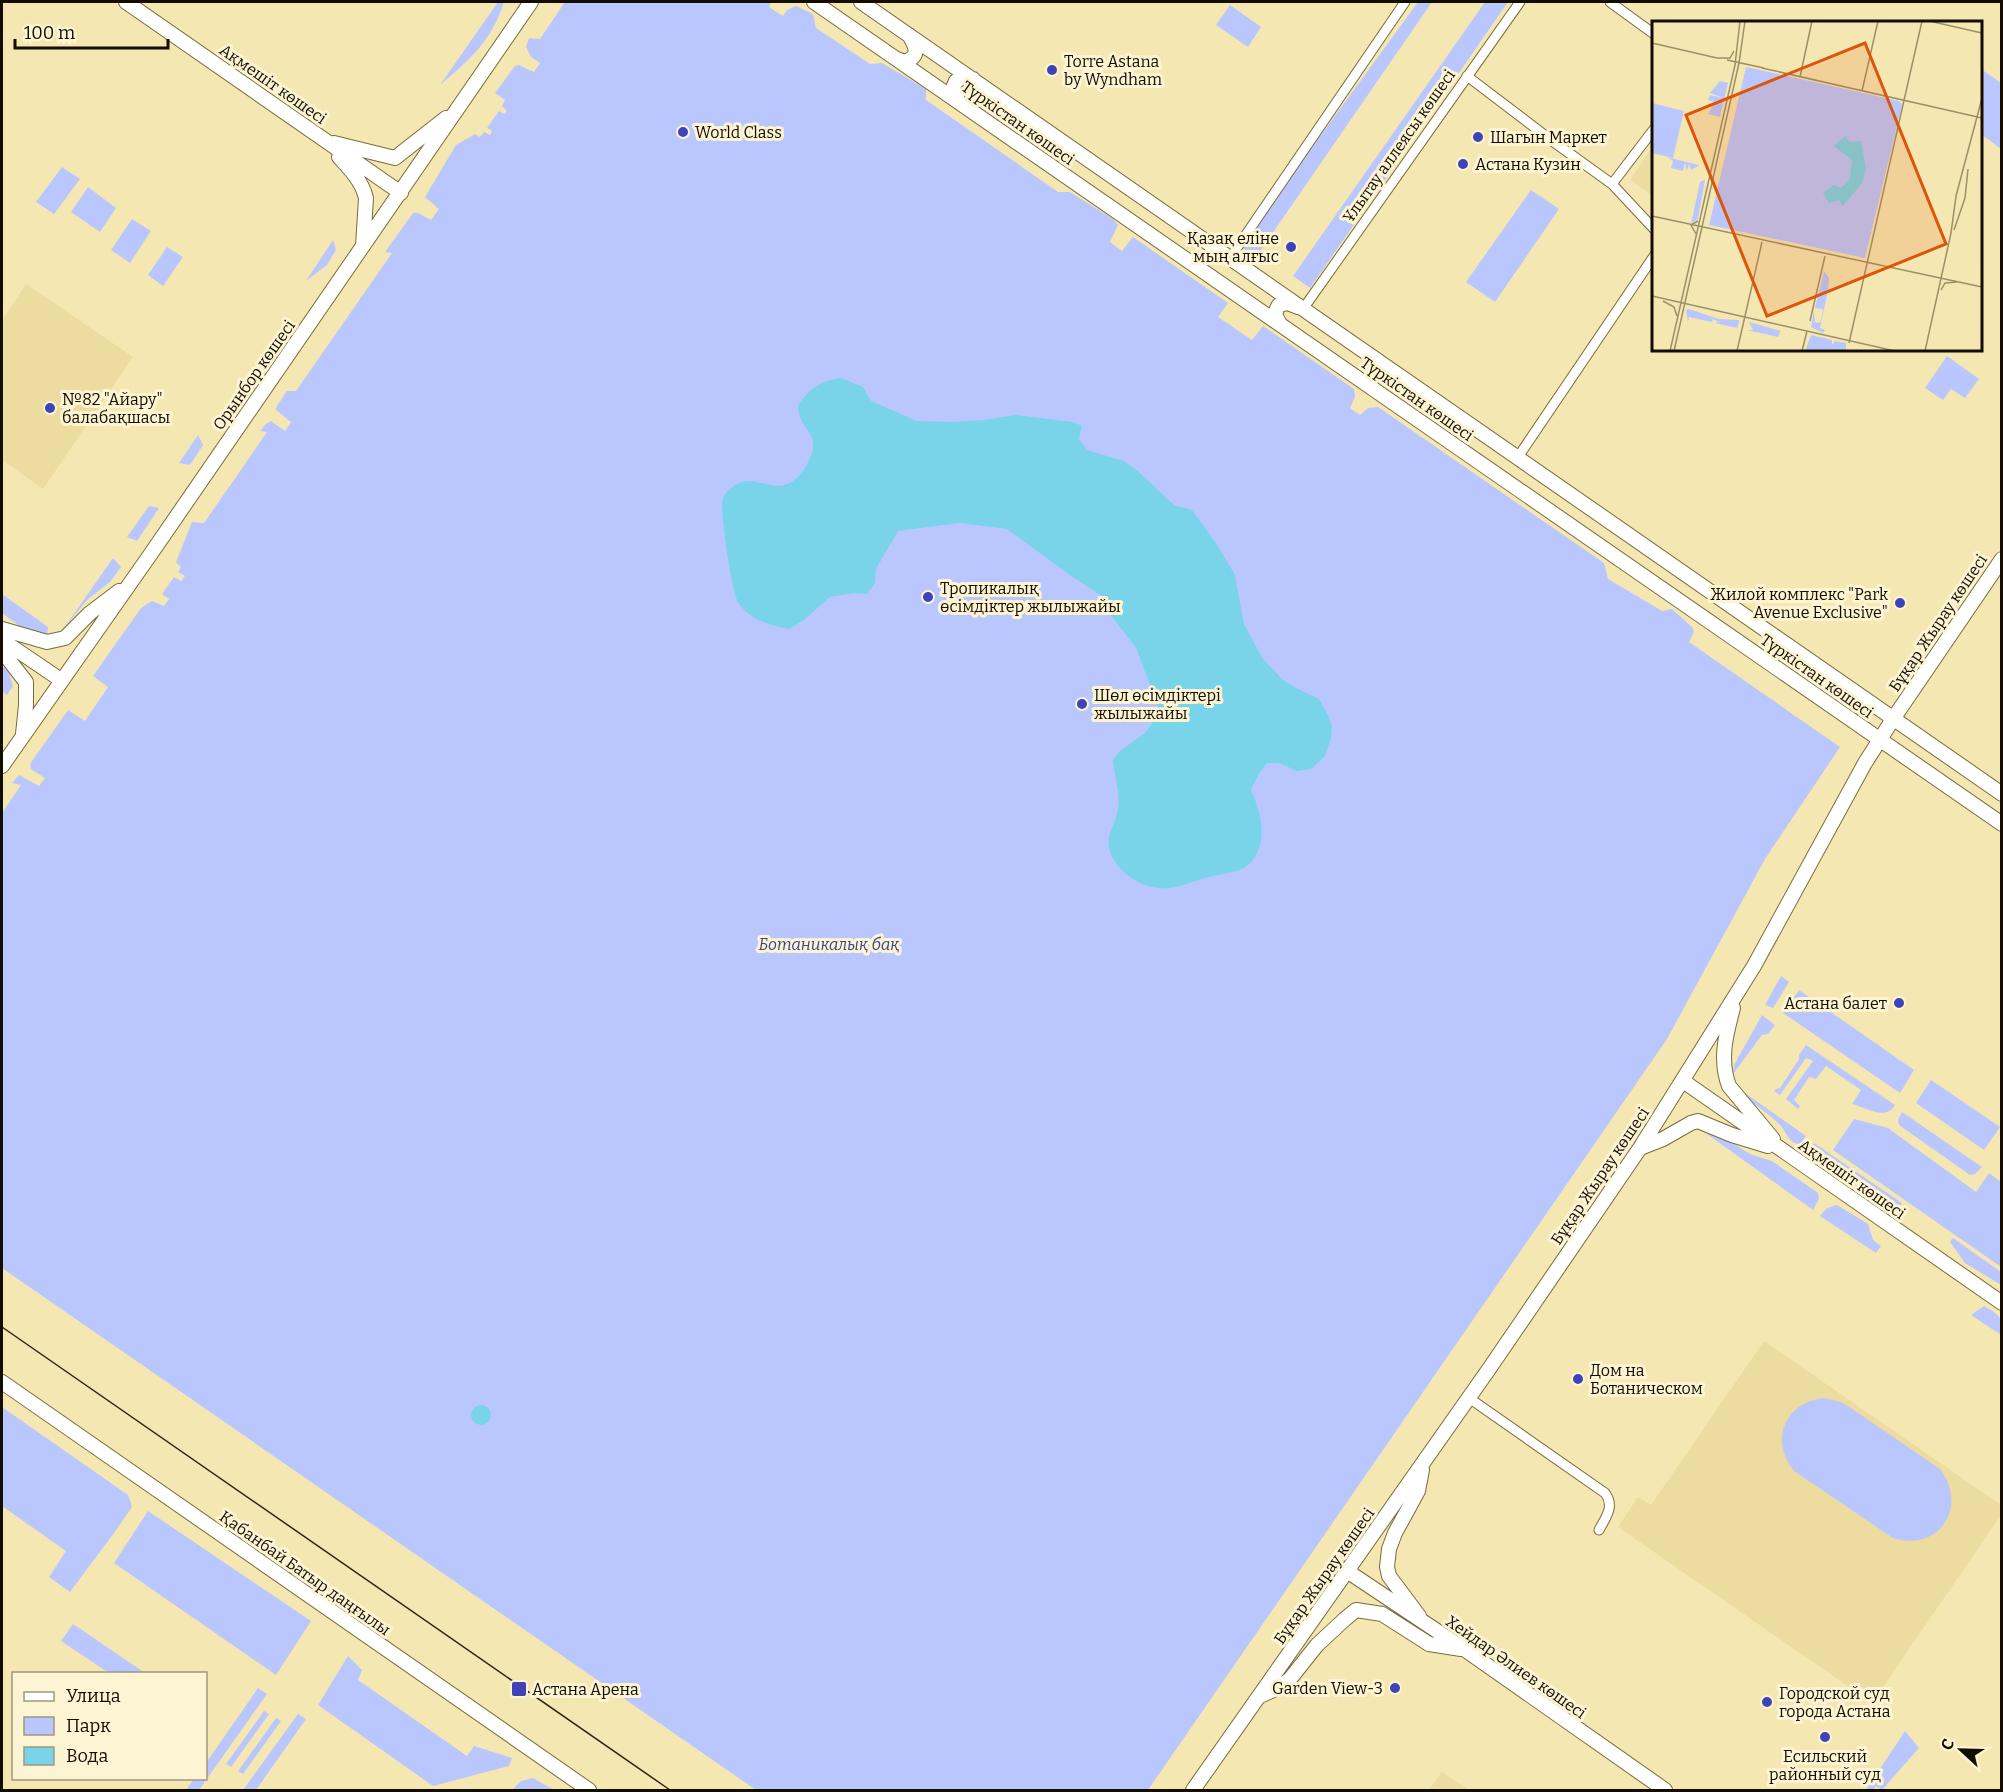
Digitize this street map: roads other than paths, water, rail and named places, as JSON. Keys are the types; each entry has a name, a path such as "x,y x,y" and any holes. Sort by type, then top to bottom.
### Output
{"street":[{"name":"Ақмешіт көшесі","path":"126,2 401,193"},
{"name":"Орынбор көшесі","path":"2,766 401,193 531,2"},
{"name":"Түркістан көшесі","path":"814,2 2001,824"},
{"name":"Түркістан көшесі","path":"861,2 2001,794"},
{"path":"1217,280 1229,285 1237,284 1244,271 1235,262 1405,2"},
{"name":"Ұлытау аллеясы көшесі","path":"1303,309 1520,2"},
{"path":"1610,2 1652,33"},
{"path":"897,59 905,62 916,54 915,46 908,34"},
{"path":"1467,76 1612,184 1652,228"},
{"path":"959,102 954,88 956,81 962,78 973,79"},
{"path":"327,141 395,158 457,111"},
{"path":"1612,184 1652,130"},
{"path":"327,141 360,181 365,191 363,246"},
{"path":"1518,458 1652,257"},
{"path":"1280,324 1275,311 1279,305 1288,303 1303,309"},
{"name":"Бұқар Жырау көшесі","path":"1193,1791 1469,1398 1640,1148 1738,993 1865,763 2001,559"},
{"path":"2,629 47,642 64,638 90,613 131,582"},
{"path":"2,640 62,680"},
{"path":"2,651 26,682 22,736"},
{"path":"1738,993 1725,1037 1726,1078 1782,1150"},
{"name":"Ақмешіт көшесі","path":"1683,1081 2001,1303"},
{"path":"1640,1148 1663,1139 1691,1122 1698,1121 1732,1135 1782,1150"},
{"name":"Қабанбай Батыр даңғылы","path":"2,1382 590,1791"},
{"path":"1469,1398 1605,1493 1610,1499 1610,1509 1599,1530"},
{"path":"1424,1462 1418,1491 1389,1549 1387,1567 1389,1576 1424,1623"},
{"name":"Хейдар Әлиев көшесі","path":"1347,1571 1464,1649 1665,1791"},
{"path":"1258,1697 1280,1687 1290,1679 1324,1638 1356,1610 1382,1614 1429,1644 1464,1649"}],"water":[{"path":"841,378 863,387 871,401 917,421 985,420 1015,415 1073,422 1082,426 1079,439 1087,450 1124,461 1174,505 1192,510 1216,543 1235,575 1244,624 1263,659 1283,680 1319,699 1332,726 1331,739 1325,756 1311,769 1297,771 1279,763 1267,763 1258,775 1251,790 1261,820 1261,841 1253,860 1244,868 1179,886 1160,888 1150,887 1132,878 1112,857 1108,844 1118,806 1113,760 1120,751 1146,732 1160,711 1136,648 1110,614 1116,605 1071,576 1007,529 959,523 898,531 876,569 875,583 867,594 853,593 830,597 804,620 789,629 760,621 738,602 724,533 722,505 724,496 734,486 744,481 779,486 788,484 798,477 807,464 813,445 810,433 799,415 798,406 816,386"},
{"path":"481,1405 488,1408 491,1415 488,1422 481,1425 474,1422 471,1415 474,1408"}],"tram line":[{"path":"2,1327 670,1790"}],"place":[{"name":"Torre Astana by Wyndham","path":"1052,70"},
{"name":"World Class","path":"683,132"},
{"name":"Шагын Маркет","path":"1478,137"},
{"name":"Астана Кузин","path":"1463,164"},
{"name":"Қазақ еліне мың алғыс","path":"1291,247"},
{"name":"№82 \"Айару\" балабақшасы","path":"50,408"},
{"name":"Тропикалық өсімдіктер жылыжайы","path":"928,597"},
{"name":"Жилой комплекс \"Park Avenue Exclusive\"","path":"1900,603"},
{"name":"Шөл өсімдіктері жылыжайы","path":"1082,704"},
{"name":"Астана балет","path":"1899,1003"},
{"name":"Дом на Ботаническом","path":"1578,1379"},
{"name":"Garden View-3","path":"1395,1688"},
{"name":"Астана Арена","path":"519,1689"},
{"name":"Городской суд города Астана","path":"1767,1702"},
{"name":"Есильский районный суд","path":"1825,1737"}],"park label":[{"name":"Ботаникалық бақ","path":"829,944"}]}
